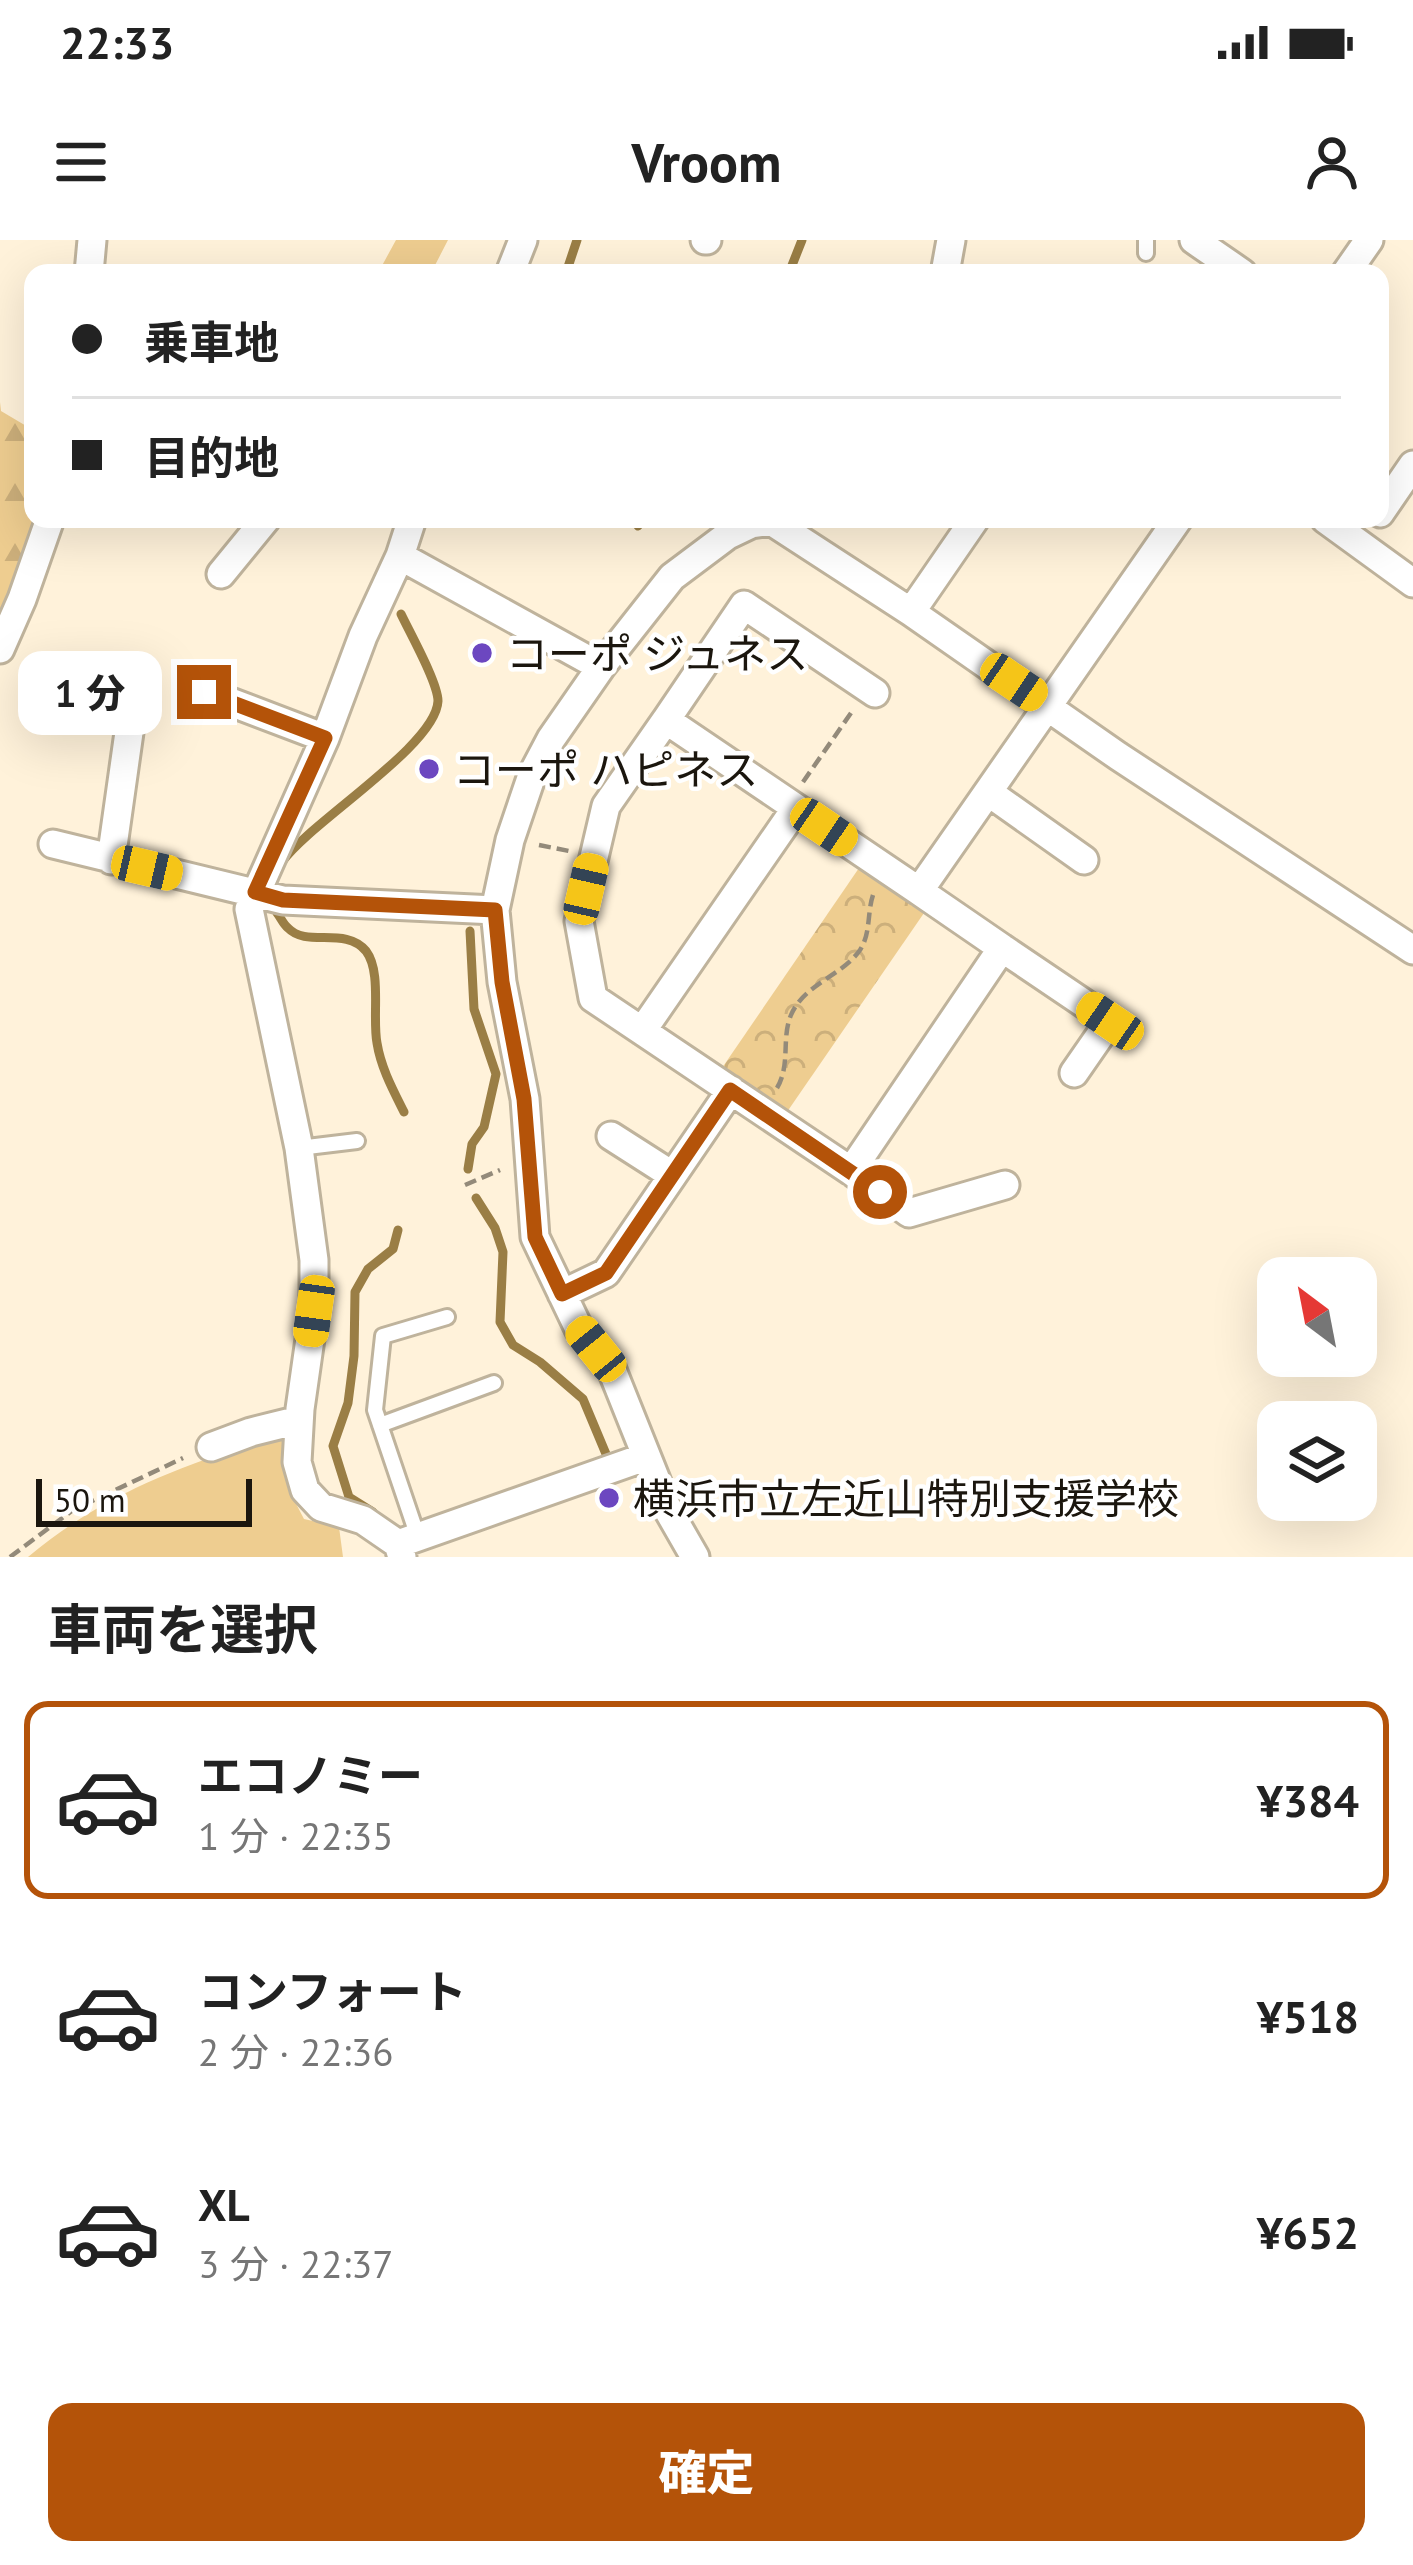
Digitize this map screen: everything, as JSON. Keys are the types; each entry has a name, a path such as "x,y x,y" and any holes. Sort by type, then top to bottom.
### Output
{"street":[{"path":"502,240 515,260"},
{"path":"1194,240 1229,264"},
{"path":"1389,500 1413,465"},
{"path":"0,649 47,528"},
{"path":"221,574 259,528"},
{"path":"409,528 325,738 249,909 299,1148 314,1260 297,1462 305,1490 320,1508 363,1520 406,1546 645,1457"},
{"path":"695,1557 668,1510 612,1370 579,1329 535,1237 524,1099 502,982 495,910 510,839 551,739 672,577 743,528"},
{"path":"782,528 1413,950"},
{"path":"910,612 969,528"},
{"path":"919,891 1172,528"},
{"path":"1337,528 1413,583"},
{"path":"1359,544 1370,528"},
{"path":"400,556 601,667"},
{"path":"872,690 744,605 606,806 579,921 593,998 909,1213 1005,1185"},
{"path":"204,692 325,738"},
{"path":"111,860 133,704"},
{"path":"667,720 1110,1021 1075,1073"},
{"path":"988,792 1084,860"},
{"path":"642,1030 796,808"},
{"path":"53,844 283,900 495,910"},
{"path":"851,1171 1003,948"},
{"path":"562,1294 606,1273 730,1090"},
{"path":"611,1136 672,1175"},
{"path":"211,1447 299,1420"}],"lane":[{"path":"299,1148 357,1141"},
{"path":"406,1546 375,1410 383,1336 447,1317"},
{"path":"380,1425 494,1383"}],"path":[{"path":"796,808 795,794 872,690"},
{"path":"510,839 594,856"},
{"path":"764,1112 784,1076 790,1016 798,1003 856,956 868,928 870,903 882,867"},
{"path":"465,1185 505,1169"},
{"path":"10,1557 73,1510 211,1447"}],"green space":[{"path":"396,240 448,240 436,264 383,264"},
{"path":"0,402 1,411 24,425 24,528 42,528 0,635"},
{"path":"859,868 924,913 787,1112 722,1068"},
{"path":"274,1436 284,1442 291,1494 304,1519 339,1527 343,1557 28,1557 115,1498"}],"waterway":[{"path":"569,264 577,240"},
{"path":"793,264 802,240"},
{"path":"282,862 395,761 432,719 437,693 401,614"},
{"path":"277,913 296,934 348,940 366,951 374,971 379,1052 404,1112"},
{"path":"468,1169 496,1074 474,1009 470,931"},
{"path":"476,1198 503,1252 500,1322 513,1345 583,1399 606,1454"},
{"path":"373,1512 349,1497 333,1446 348,1403 355,1292 368,1269 393,1249 398,1230"}],"place":[{"name":"コーポ ジュネス","path":"482,653"},
{"name":"コーポ ハピネス","path":"429,769"},
{"name":"横浜市立左近山特別支援学校","path":"609,1498"}],"route":[{"path":"204,692 325,738 255,892 283,900 495,910 502,982 524,1099 535,1237 562,1294 606,1273 730,1090 880,1192"}]}
